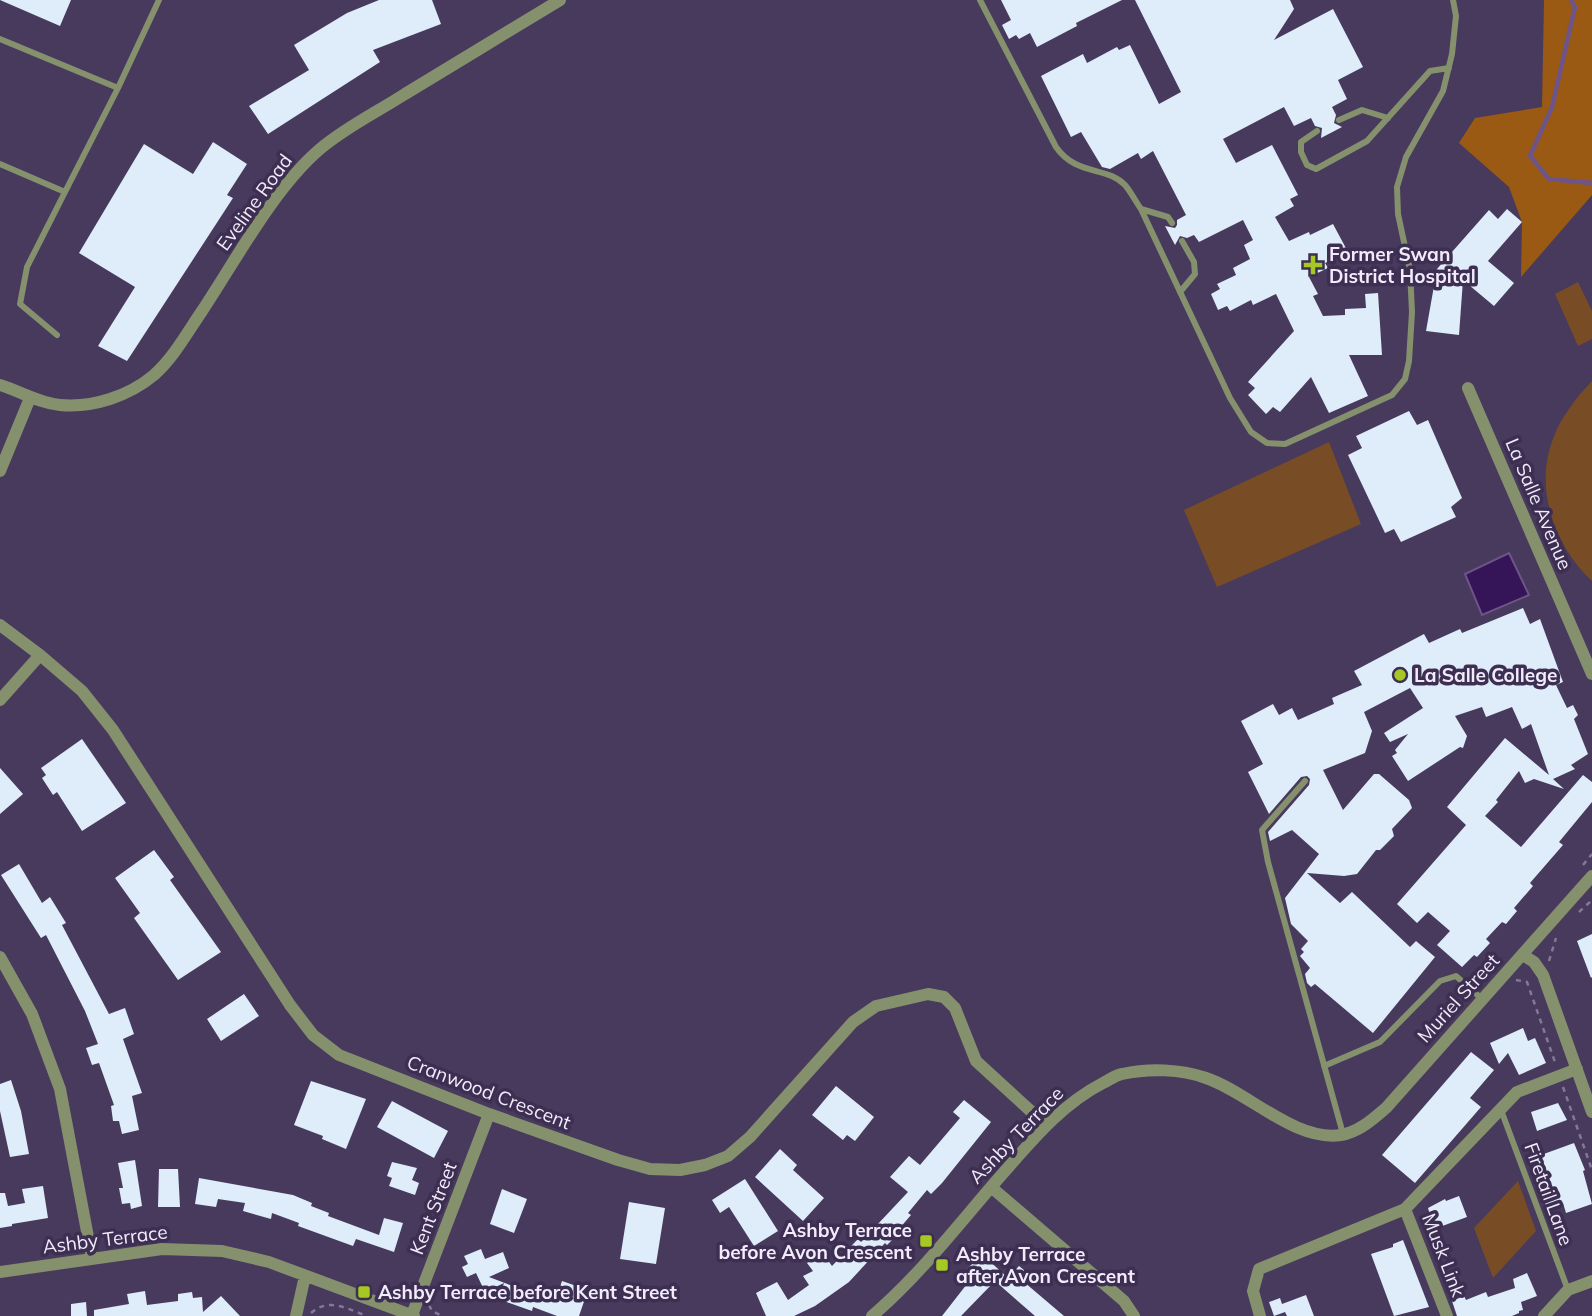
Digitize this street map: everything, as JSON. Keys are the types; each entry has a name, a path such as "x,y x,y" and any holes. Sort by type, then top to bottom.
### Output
{"street":[{"name":"Eveline Road","path":"0,385 30,398 59,405 93,403 125,393 153,376 175,352 288,182 320,149 356,123 560,0"},
{"name":"La Salle Avenue","path":"1468,388 1592,674"},
{"path":"0,471 30,398"},
{"name":"Cranwood Crescent","path":"0,625 82,691 113,730 290,1005 313,1035 339,1055 489,1114 618,1160 650,1169 680,1170 705,1165 728,1156 750,1137 853,1022 876,1006 928,994 944,997 955,1008 976,1062 1046,1125"},
{"path":"0,700 40,655"},
{"name":"Muriel Street","path":"1343,1135 1363,1126 1386,1108 1592,876"},
{"path":"1523,954 1534,962 1543,975 1592,1112"},
{"path":"0,957 32,1014 60,1089 92,1258"},
{"name":"Ashby Terrace","path":"872,1316 909,1282 1046,1125 1080,1095 1120,1074 1159,1069 1206,1077 1290,1125 1328,1135 1343,1135"},
{"path":"1260,1316 1253,1291 1259,1269 1405,1209 1517,1092 1577,1069"},
{"name":"Kent Street","path":"413,1316 489,1114"},
{"path":"992,1186 1124,1301 1134,1316"},
{"name":"Musk Link","path":"1405,1209 1447,1316"},
{"name":"Ashby Terrace","path":"0,1272 163,1249 222,1251 269,1262 413,1316"},
{"path":"296,1316 305,1276"},
{"path":"1544,1316 1568,1290 1592,1281"}],"lane":[{"path":"57,335 20,304 27,267 118,88 159,0"},
{"path":"980,0 1064,159 1124,184 1141,209 1230,398 1251,432 1267,443 1285,444 1392,395 1405,379 1409,361 1412,312 1410,270 1398,214 1397,187 1406,158 1443,91 1456,16 1453,0"},
{"path":"0,39 118,88"},
{"path":"1317,131 1301,142 1301,152 1307,165 1316,169 1367,141 1430,71 1449,68"},
{"path":"1339,120 1362,110 1388,118"},
{"path":"0,164 65,192"},
{"path":"1141,209 1168,216 1172,223"},
{"path":"1180,292 1195,274 1194,262 1182,241"},
{"path":"1305,781 1262,830 1268,862 1343,1135"},
{"path":"1324,1066 1380,1042 1440,981 1456,976 1482,999"},
{"name":"Firetail Lane","path":"1501,1108 1568,1290"}],"path":[{"path":"1578,914 1592,900"},
{"path":"1549,962 1559,933"},
{"path":"1514,980 1527,982 1592,1170"},
{"path":"309,1316 315,1309 328,1304 366,1316"}],"shaded area":[{"path":"1544,0 1592,0 1592,195 1521,277 1522,222 1509,187 1459,143 1475,118 1542,107"},
{"path":"1578,282 1592,311 1592,339 1578,346 1555,294"},
{"path":"1592,381 1592,581 1567,551 1558,534 1547,496 1546,477 1556,431 1569,408"},
{"path":"1329,442 1361,524 1217,587 1184,510"},
{"path":"1509,553 1529,595 1482,615 1465,574"},
{"path":"1518,1181 1536,1231 1493,1278 1474,1228"}],"building":[{"path":"0,0 71,0 60,26"},
{"path":"379,0 432,0 441,24 373,50 380,62 268,134 249,106 309,70 294,45 347,13"},
{"path":"1001,0 1122,0 1076,23 1077,26 1037,47 1030,33 1019,39 1016,35 1009,39 1002,25 1011,20"},
{"path":"1135,0 1290,0 1294,9 1274,40 1333,9 1363,67 1338,80 1347,99 1332,107 1336,115 1334,123 1342,127 1321,138 1322,128 1315,126 1311,118 1294,126 1284,107 1223,139 1236,163 1272,145 1298,195 1290,199 1294,206 1275,217 1289,241 1333,224 1348,252 1325,263 1328,268 1309,277 1318,294 1313,296 1323,316 1345,315 1345,309 1366,308 1365,294 1378,293 1382,355 1349,355 1368,396 1329,413 1311,377 1280,412 1273,407 1266,414 1248,395 1255,388 1248,382 1294,331 1276,294 1253,305 1251,300 1230,311 1227,306 1218,310 1211,294 1220,289 1217,284 1236,275 1233,268 1250,259 1244,245 1253,240 1243,220 1199,242 1194,235 1187,238 1180,236 1175,245 1165,226 1175,228 1177,220 1186,215 1153,151 1141,159 1138,153 1110,169 1102,167 1081,132 1071,137 1041,76 1083,54 1087,63 1117,47 1119,50 1130,45 1159,104 1181,92"},
{"path":"213,142 247,164 227,195 233,198 127,361 98,346 135,287 79,253 144,144 193,174"},
{"path":"1507,209 1522,222 1488,261 1514,283 1494,306 1463,280 1459,335 1426,331 1437,269 1489,210 1498,219"},
{"path":"1409,411 1417,425 1428,420 1462,498 1451,507 1456,517 1401,542 1394,529 1385,533 1348,455 1362,448 1356,436"},
{"path":"1523,608 1530,624 1540,619 1563,682 1556,685 1567,708 1573,705 1578,715 1574,719 1588,754 1571,765 1575,769 1553,779 1564,789 1534,779 1525,783 1519,771 1485,816 1521,847 1583,775 1592,782 1592,802 1559,842 1563,845 1530,883 1533,886 1514,908 1517,911 1506,924 1502,922 1486,939 1490,943 1477,957 1474,955 1462,967 1437,945 1450,931 1428,912 1417,923 1397,904 1466,825 1447,807 1505,738 1549,775 1531,724 1522,729 1512,707 1486,717 1482,707 1455,716 1467,736 1463,748 1460,747 1408,781 1392,756 1397,753 1395,750 1408,734 1390,742 1384,733 1423,708 1410,688 1364,712 1372,731 1365,753 1323,770 1343,810 1374,774 1379,774 1409,800 1412,808 1392,829 1394,836 1380,850 1376,850 1357,874 1344,876 1307,873 1340,903 1352,892 1410,947 1416,941 1435,957 1373,1033 1315,984 1311,987 1307,983 1305,974 1310,968 1300,956 1304,952 1301,949 1308,941 1291,924 1285,898 1319,854 1292,830 1270,841 1268,832 1309,785 1310,779 1307,776 1301,777 1269,814 1248,772 1263,764 1241,721 1273,704 1279,715 1292,708 1298,720 1334,704 1332,698 1362,685 1354,671 1424,634 1429,643 1460,629 1462,633"},
{"path":"82,739 126,803 82,831 57,792 53,795 42,778 46,775 41,768"},
{"path":"0,768 23,794 0,814"},
{"path":"154,850 174,877 170,880 221,952 178,980 134,918 140,913 115,878"},
{"path":"19,864 42,903 50,897 66,923 62,925 109,1014 125,1008 134,1034 123,1039 142,1093 132,1096 139,1130 122,1134 119,1121 113,1121 111,1106 114,1105 99,1063 92,1065 86,1048 98,1044 85,1011 46,935 41,938 1,875"},
{"path":"1592,934 1592,977 1591,978 1577,941"},
{"path":"244,994 259,1016 221,1041 207,1019"},
{"path":"1523,1028 1528,1041 1535,1038 1546,1063 1519,1075 1508,1053 1499,1064 1490,1043"},
{"path":"1471,1052 1494,1070 1470,1098 1481,1107 1415,1183 1382,1155"},
{"path":"11,1080 21,1111 29,1154 10,1157 0,1111 0,1084"},
{"path":"311,1081 366,1099 346,1149 322,1139 323,1136 294,1125"},
{"path":"836,1086 874,1117 855,1141 847,1135 843,1140 812,1115"},
{"path":"964,1100 991,1122 942,1183 931,1194 927,1190 908,1213 911,1215 898,1230 900,1232 887,1245 885,1243 849,1282 815,1306 794,1316 766,1316 756,1293 777,1282 788,1300 809,1285 803,1276 813,1271 807,1263 822,1252 832,1266 858,1239 861,1242 908,1192 890,1177 909,1156 920,1165 960,1118 953,1112"},
{"path":"392,1101 448,1131 434,1158 377,1127"},
{"path":"1558,1103 1567,1120 1537,1131 1531,1112"},
{"path":"1574,1143 1585,1170 1583,1171 1592,1204 1566,1213 1563,1203 1547,1209 1530,1159"},
{"path":"780,1149 797,1165 793,1170 824,1198 803,1221 755,1177"},
{"path":"135,1160 142,1206 131,1209 130,1203 122,1204 119,1188 123,1188 118,1163"},
{"path":"392,1162 417,1168 412,1180 419,1183 415,1195 389,1186 392,1178 387,1176"},
{"path":"159,1169 178,1169 180,1207 158,1207"},
{"path":"199,1178 293,1195 329,1213 328,1216 379,1235 384,1218 403,1223 394,1252 356,1239 353,1246 298,1226 299,1223 272,1213 271,1219 243,1211 245,1203 218,1199 216,1207 195,1204"},
{"path":"745,1179 778,1231 754,1246 729,1207 720,1213 712,1200"},
{"path":"43,1186 48,1218 0,1228 0,1193 5,1193 8,1206 25,1203 22,1189"},
{"path":"502,1189 527,1199 514,1233 490,1224"},
{"path":"1459,1196 1467,1217 1434,1229 1428,1208 1445,1199 1446,1201"},
{"path":"629,1202 665,1208 656,1264 620,1259"},
{"path":"1403,1240 1429,1307 1394,1316 1371,1254 1393,1247 1393,1244"},
{"path":"481,1249 485,1259 503,1252 509,1268 489,1277 555,1302 562,1281 588,1290 579,1316 557,1316 533,1307 532,1311 498,1299 504,1283 485,1292 476,1273 467,1277 462,1267 468,1264 464,1256"},
{"path":"985,1257 1008,1278 1019,1266 1030,1275 1024,1282 1064,1316 1035,1316 995,1281 961,1316 942,1316 974,1275 967,1269 977,1259 980,1262"},
{"path":"1527,1273 1537,1296 1521,1302 1523,1310 1519,1313 1512,1316 1457,1316 1452,1301 1464,1296 1466,1300 1486,1292 1488,1297 1515,1288 1513,1279"},
{"path":"145,1291 147,1305 178,1301 178,1294 192,1292 193,1298 202,1297 203,1312 221,1296 240,1316 94,1316 94,1310 129,1304 127,1294"},
{"path":"1306,1295 1314,1316 1287,1316 1285,1312 1274,1316 1269,1302 1280,1298 1282,1304"},
{"path":"86,1302 87,1316 71,1316 71,1304"}],"waterway":[{"path":"1571,0 1575,7 1552,107 1530,156 1549,179 1592,183"}],"place":[{"name":"Former Swan District Hospital","path":"1313,265"},
{"name":"La Salle College","path":"1400,675"},
{"name":"Ashby Terrace before Avon Crescent","path":"926,1241"},
{"name":"Ashby Terrace after Avon Crescent","path":"942,1265"},
{"name":"Ashby Terrace before Kent Street","path":"364,1292"}]}
